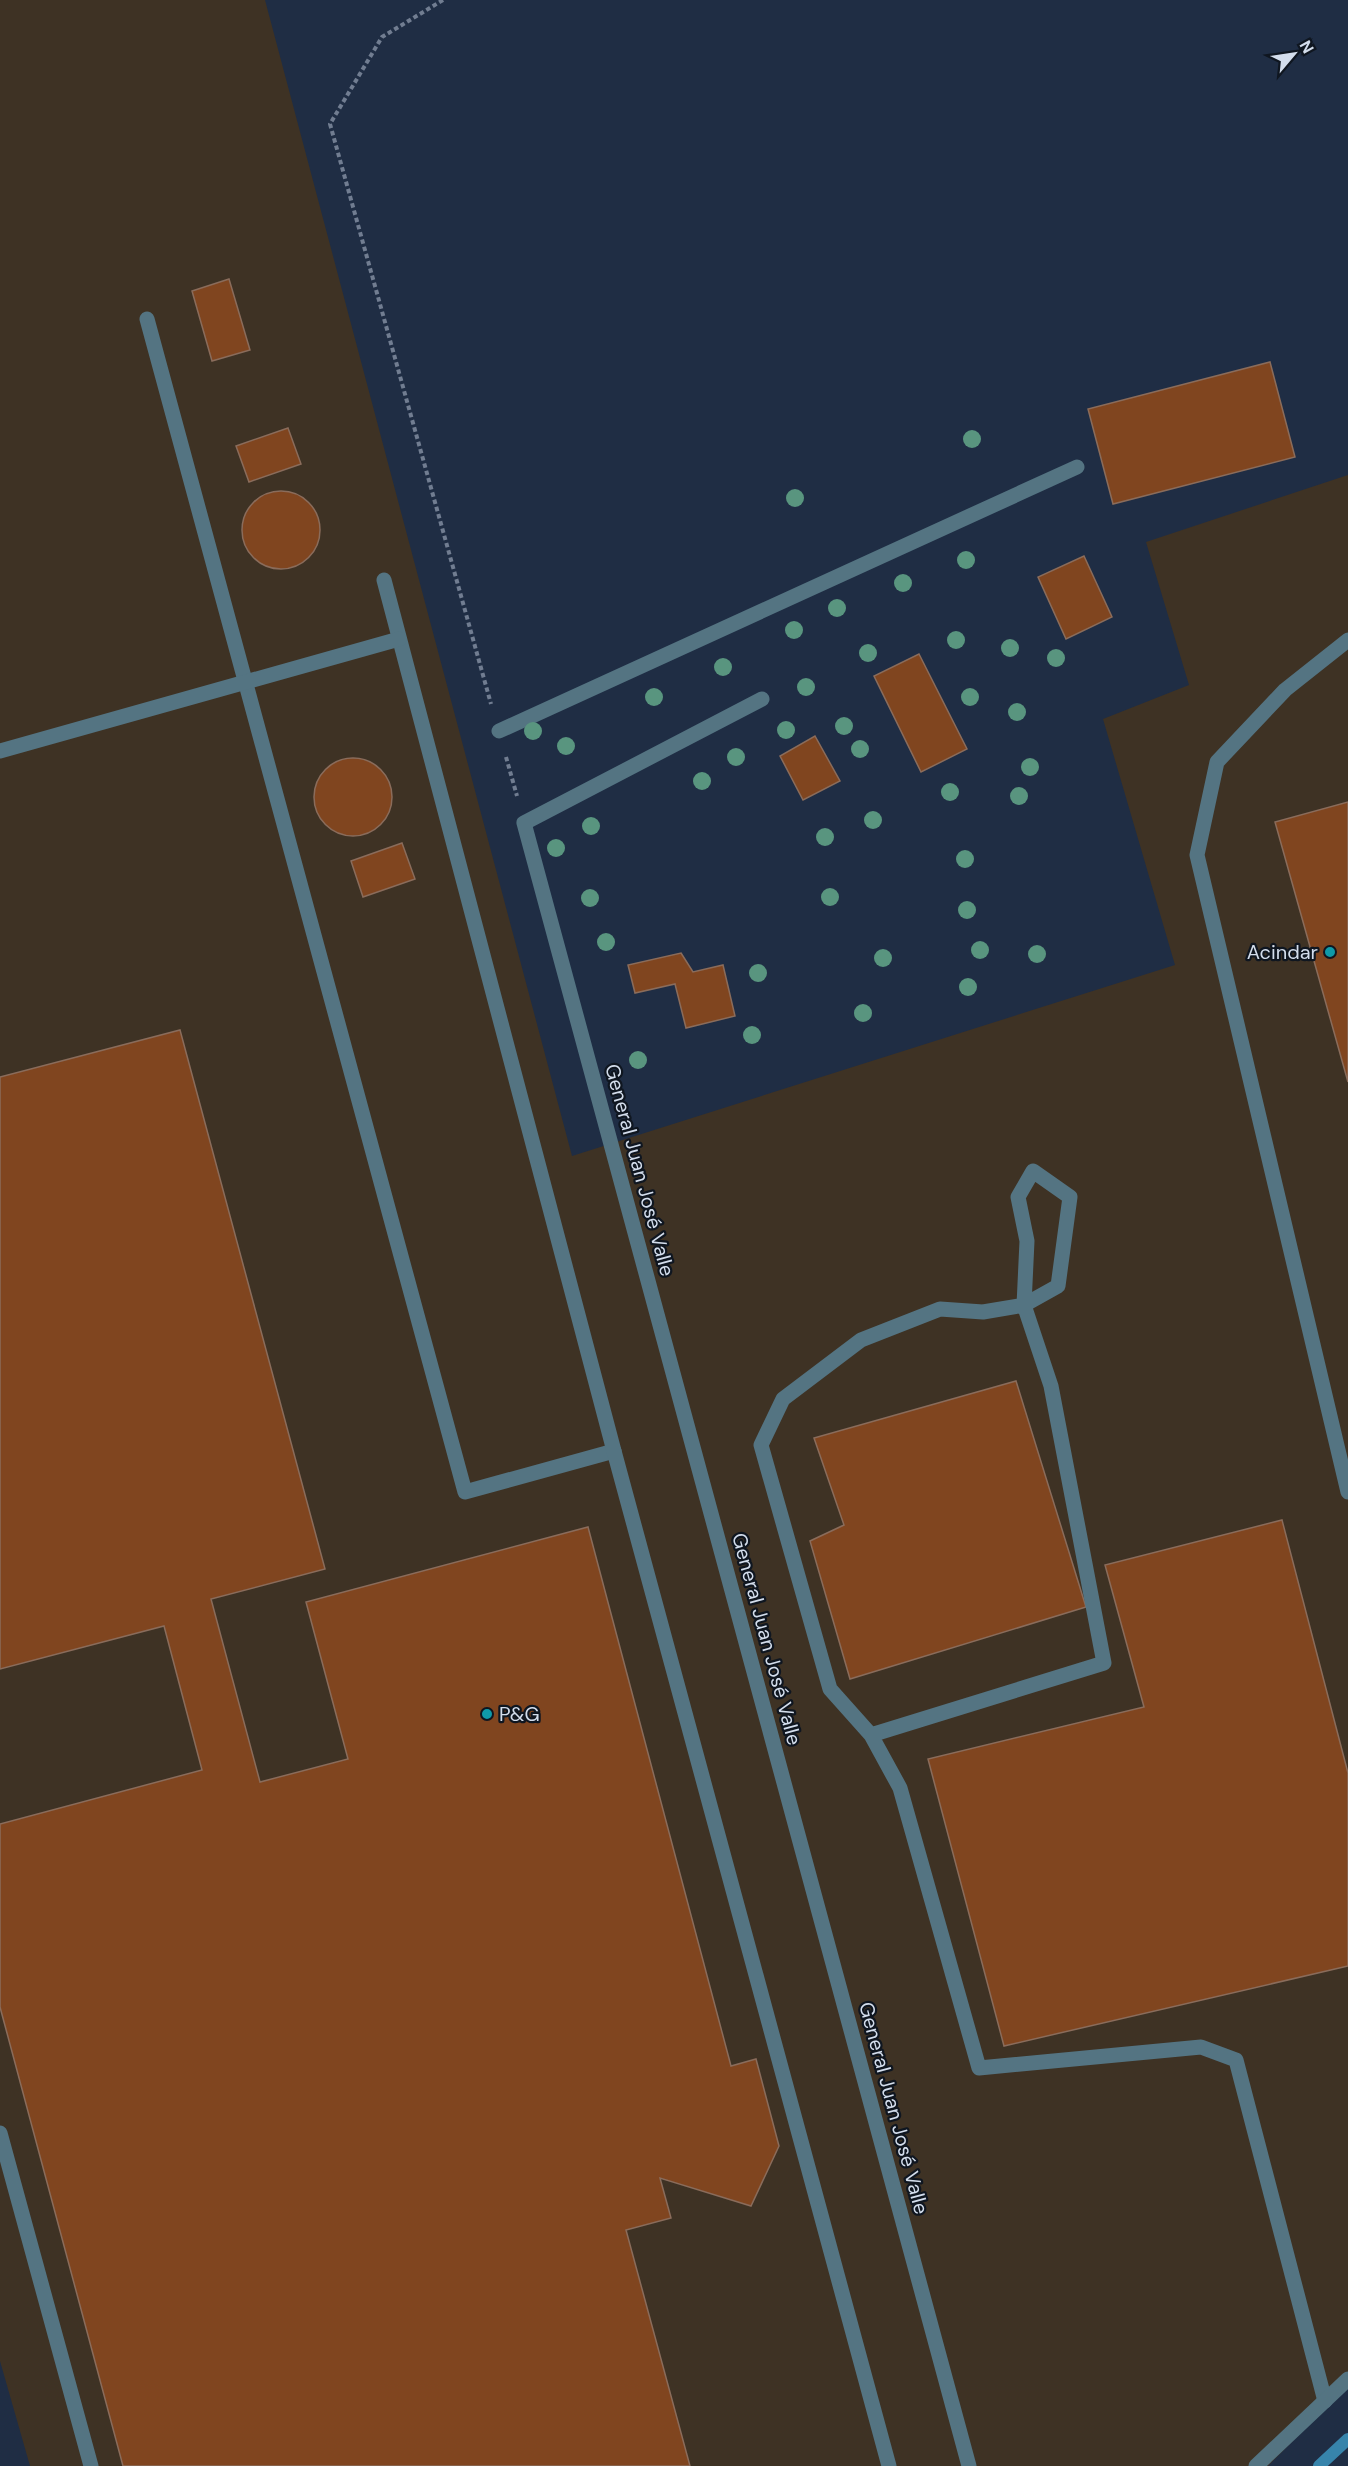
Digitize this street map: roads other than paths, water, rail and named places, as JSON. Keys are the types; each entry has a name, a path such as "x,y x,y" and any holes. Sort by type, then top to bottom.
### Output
{"street":[{"path":"147,319 465,1492 614,1451"},
{"path":"499,731 1077,467"},
{"path":"384,580 614,1451 889,2466"},
{"path":"0,751 399,639"},
{"path":"1348,640 1285,690 1217,762 1197,855 1348,1492"},
{"name":"General Juan José Valle","path":"762,699 524,823 969,2466"},
{"path":"871,1735 1104,1663 1051,1386 1024,1305 1027,1241 1018,1197 1033,1171 1070,1197 1058,1286 1024,1305 983,1312 940,1309 861,1340 783,1399 762,1445 831,1689 871,1735 900,1788 979,2068 1201,2047 1236,2060 1324,2402"},
{"path":"0,2133 91,2466"},
{"path":"1256,2466 1348,2379"}],"waterway":[{"path":"1319,2466 1348,2439"}],"place":[{"name":"Acindar","path":"1330,952"},
{"name":"P&G","path":"487,1714"}]}
